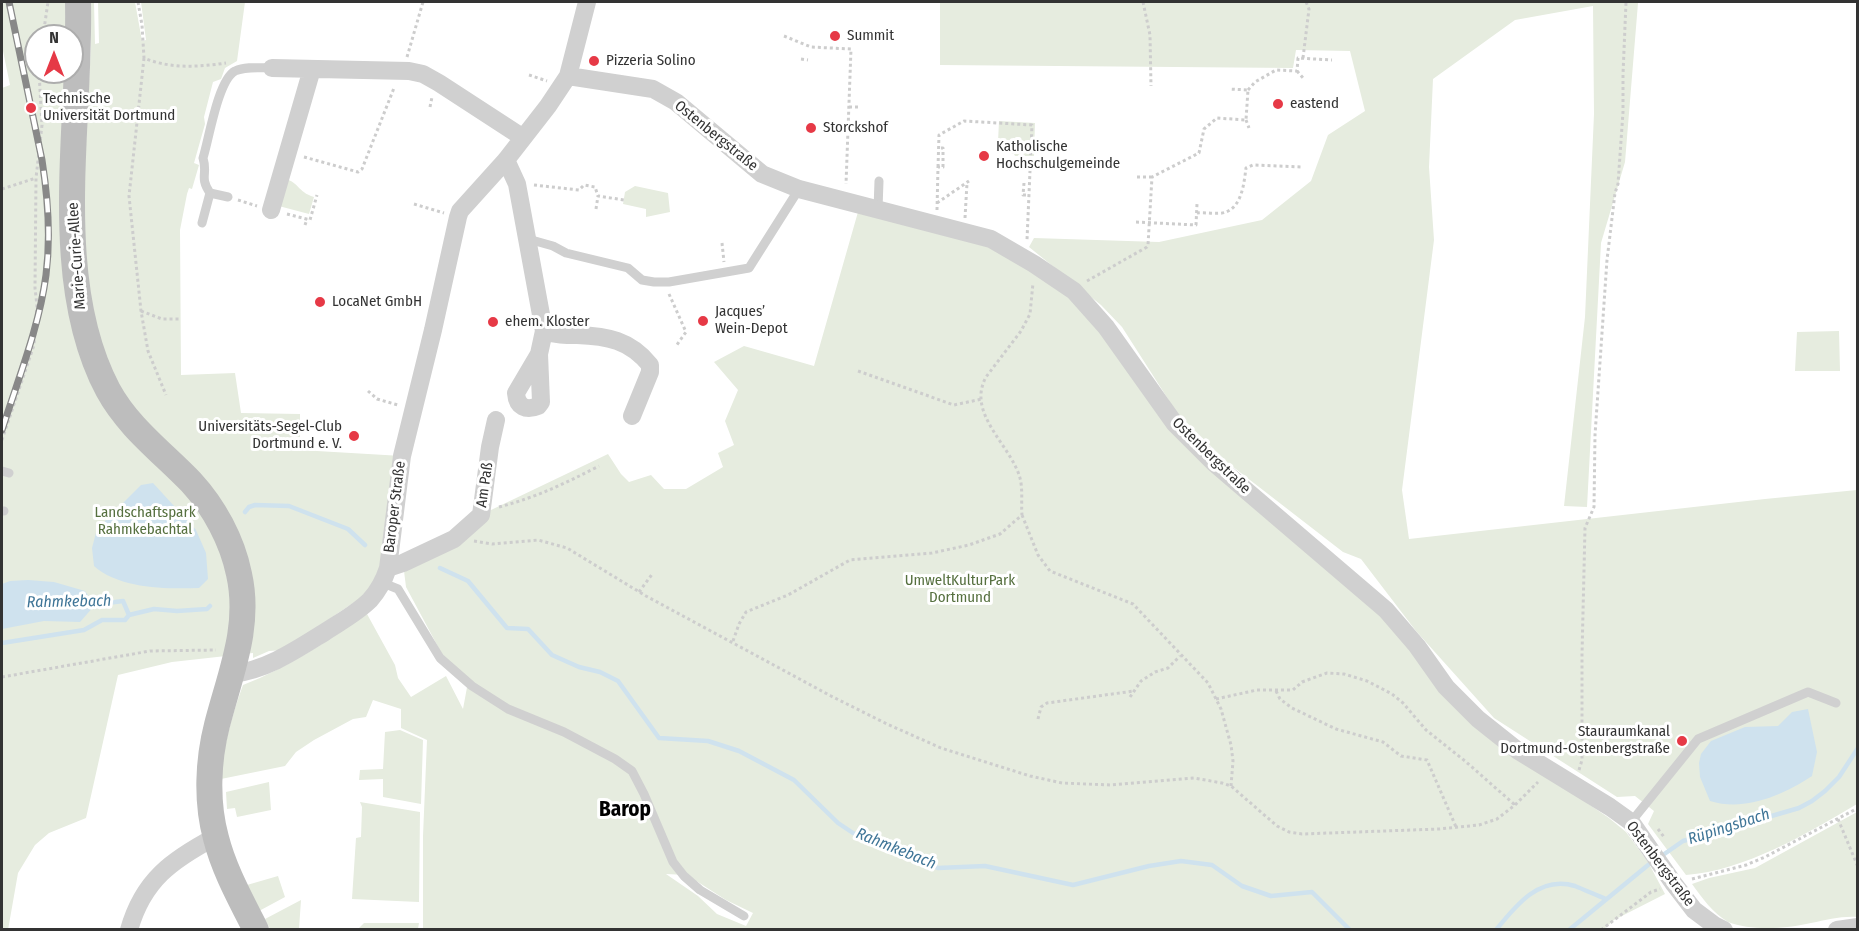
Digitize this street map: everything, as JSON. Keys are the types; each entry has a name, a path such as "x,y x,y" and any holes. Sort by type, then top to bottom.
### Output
{"street":[{"name":"Marie-Curie-Allee","path":"78,2 72,231 77,291 86,338 109,392 145,439 204,498 216,515 229,541 239,573 244,606 235,662"},
{"name":"Baroper Straße","path":"385,575 402,456 460,211 506,159 548,106 567,76 587,2"},
{"path":"272,68 403,71 423,74 522,137"},
{"path":"271,210 312,69"},
{"name":"Ostenbergstraße","path":"567,76 653,89 676,102 762,174 799,189 991,239 1028,260 1074,291 1091,308 1175,424 1206,455 1386,610 1417,646 1446,687 1478,719 1517,750 1631,822 1694,910 1724,930"},
{"path":"506,159 518,184 544,331 539,354"},
{"path":"544,331 553,334 602,336 618,340 644,357 650,365 650,372 632,416"},
{"name":"Am Paß","path":"385,575 403,563 459,535 481,515 496,420"},
{"path":"256,930 226,870 215,837 210,789 210,766 216,727 235,662 247,672 290,653 349,617 370,600 385,575"},
{"path":"129,930 145,893 166,867 215,837"},
{"path":"1694,910 1702,930"},
{"path":"1837,930 1857,927"}],"lane":[{"path":"228,197 210,193 204,184 205,163 203,158 225,80 230,74 245,68 272,68"},
{"path":"878,209 879,182"},
{"path":"528,239 553,246 566,253 628,268 642,280 669,282 725,273 749,268 799,189"},
{"path":"202,223 210,193"},
{"path":"385,575 398,589 440,658 472,686 508,709 564,732 615,759 632,771 673,862 700,890 744,916"},
{"path":"1631,822 1698,739 1808,692 1836,703"}],"path":[{"path":"45,24 48,2"},
{"path":"138,2 144,58 129,196 141,311 148,351 166,395"},
{"path":"288,152 358,172 362,169 389,98 403,71 423,2"},
{"path":"1143,2 1150,34 1151,86"},
{"path":"1303,59 1309,9 1306,2"},
{"path":"1574,785 1582,760 1585,528 1594,507 1594,435 1607,260 1619,176 1626,2"},
{"path":"784,36 811,47 851,49 845,201"},
{"path":"144,58 169,66 228,62"},
{"path":"1303,78 1297,71 1298,58 1332,60"},
{"path":"801,59 808,60"},
{"path":"1249,128 1246,120 1248,90 1255,82 1276,70 1297,71"},
{"path":"2,440 34,345 38,306 35,288 36,178 42,125 40,84"},
{"path":"1229,89 1248,90"},
{"path":"849,107 860,107"},
{"path":"1137,177 1152,177 1199,153 1204,129 1217,118 1246,120"},
{"path":"936,224 939,135 964,121 1032,125 1027,240 1030,314 981,385 984,414 1017,470 1020,478 1022,515 1038,555 1050,571 1133,604 1208,683 1221,710 1230,746 1233,761 1231,786"},
{"path":"938,167 943,167 944,159 943,148 939,148"},
{"path":"1197,213 1226,212 1237,204 1244,185 1246,168 1253,165 1301,167"},
{"path":"1081,284 1146,248 1152,177"},
{"path":"2,189 36,178"},
{"path":"937,203 968,182 965,217"},
{"path":"1024,183 1023,195 1029,195"},
{"path":"518,184 579,189 584,185 595,187 598,196 596,209"},
{"path":"271,210 310,220 317,195"},
{"path":"598,196 624,200"},
{"path":"414,204 458,217"},
{"path":"1136,222 1196,225 1197,204"},
{"path":"305,225 307,219"},
{"path":"722,243 725,273"},
{"path":"666,287 686,332 676,346"},
{"path":"141,311 162,319 180,319"},
{"path":"858,371 954,405 982,399"},
{"path":"368,391 377,399 393,404"},
{"path":"481,515 498,507 558,488 599,466"},
{"path":"733,641 746,612 788,595 849,560 932,553 969,546 1000,534 1022,515"},
{"path":"459,535 474,541 492,544 538,540 567,548 639,592 831,696 941,748 1030,776 1062,783 1110,785 1194,778 1222,783 1231,786 1277,826 1289,832 1302,834 1479,825 1497,819 1515,806 1549,770"},
{"path":"639,592 653,573"},
{"path":"2,677 150,651 235,662"},
{"path":"1130,697 1141,681 1155,672 1168,668 1180,656"},
{"path":"1216,699 1257,690 1293,690 1302,682 1327,672 1367,681 1398,699 1426,730 1515,806"},
{"path":"1276,690 1280,699 1292,708 1336,729 1383,742 1401,756 1427,760 1456,827"},
{"path":"1038,719 1041,707 1047,703 1134,691"},
{"path":"1601,930 1670,879 1746,865 1784,848 1857,808"},
{"path":"1838,819 1857,867"}],"green space":[{"name":"Landschaftspark Rahmkebachtal","path":"2,2 69,2 68,24 24,24 24,84 70,84 86,144 91,2 94,2 95,44 99,43 98,2 135,2 142,41 146,40 141,2 245,2 237,61 225,68 221,79 213,82 204,117 205,124 194,163 199,165 192,189 189,188 187,194 180,230 181,375 235,373 241,413 300,414 300,450 402,456 383,583 283,650 269,651 253,658 253,653 172,662 118,675 86,818 49,833 35,845 18,873 8,930 2,929 2,88 10,85 2,46"},
{"path":"940,2 1645,2 1638,3 1625,162 1601,243 1587,507 1564,506 1585,317 1594,114 1593,6 1515,20 1433,79 1429,167 1434,240 1402,490 1409,539 1857,490 1857,804 1775,849 1730,866 1686,875 1648,824 1654,811 1635,796 1617,797 1494,718 1416,631 1361,559 1343,552 1228,463 1177,413 1122,327 1101,305 1029,247 1034,238 1159,242 1262,220 1311,181 1328,135 1365,111 1350,51 1296,50 1293,68 940,65"},
{"path":"999,121 1035,123 1034,156 1015,156 1010,153 1005,144 998,142"},
{"path":"282,178 288,179 314,197 309,214 275,205"},
{"path":"635,186 668,193 670,212 646,217 646,209 623,204 625,192"},
{"name":"UmweltKulturPark Dortmund","path":"858,212 991,246 1068,295 1101,329 1145,391 1333,568 1527,762 1626,832 1648,862 1665,894 1614,920 1603,930 423,929 423,836 427,740 401,728 401,709 373,700 366,717 353,719 314,740 296,752 285,766 221,779 229,731 243,685 291,662 367,614 395,665 398,678 411,697 446,676 463,709 468,682 443,656 406,587 403,563 491,510 608,454 629,482 651,475 664,489 686,489 723,467 718,453 734,445 725,421 738,390 714,362 744,346 814,366","holes":["666,874 687,875 726,900 753,913 746,926 717,914 698,896"]},
{"path":"1839,331 1840,371 1795,371 1797,332"},
{"path":"400,730 423,740 421,804 383,797 383,779 359,780 360,770 383,769 385,732"},
{"path":"269,782 271,810 237,817 235,808 227,809 226,792"},
{"path":"360,802 420,812 419,902 352,899 356,838 361,837 362,807"},
{"path":"1857,812 1857,917 1780,928 1737,925 1717,914 1692,884 1755,868"},
{"path":"278,876 285,897 259,911 247,885"},
{"path":"301,900 299,929 270,929 265,919"},
{"path":"364,923 419,923 418,929 358,929"}],"water":[{"path":"153,483 196,530 206,553 208,579 199,588 144,586 117,579 94,566 92,548 97,529 141,485"},
{"path":"28,580 54,582 85,591 95,605 80,622 44,621 2,629 2,584"},
{"path":"1808,709 1817,752 1812,776 1763,800 1737,804 1710,801 1700,777 1699,763 1701,754 1711,741 1745,727 1778,726 1792,712"}],"waterway":[{"name":"Rahmkebach","path":"245,512 249,507 255,505 289,506 348,529 365,545"},
{"name":"Rahmkebach","path":"440,568 468,581 507,628 528,629 552,655 618,681 659,738 708,741 739,751 794,780 838,823 853,833 938,868 985,866 1073,885 1149,866 1181,861 1212,865 1242,886 1271,896 1312,892 1350,930"},
{"name":"Rahmkebach","path":"92,605 123,601 129,615 154,609 177,611 207,609 210,606"},
{"name":"Rahmkebach","path":"2,643 84,630 102,620 125,620 129,615"},
{"name":"Rüpingsbach","path":"1660,857 1683,841 1799,808 1812,801 1839,777 1858,748"},
{"name":"Rüpingsbach","path":"1569,930 1653,861"},
{"name":"Rahmkebach","path":"1496,930 1521,902 1540,888 1562,884 1575,886 1606,899"}],"railway":[{"path":"2,430 43,295 49,231 42,160 9,2"}],"place":[{"name":"Summit","path":"835,36"},
{"name":"Pizzeria Solino","path":"594,61"},
{"name":"eastend","path":"1278,104"},
{"name":"Technische Universität Dortmund","path":"31,108"},
{"name":"Storckshof","path":"811,128"},
{"name":"Katholische Hochschulgemeinde","path":"984,156"},
{"name":"LocaNet GmbH","path":"320,302"},
{"name":"Jacques’ Wein-Depot","path":"703,321"},
{"name":"ehem. Kloster","path":"493,322"},
{"name":"Universitäts-Segel-Club Dortmund e. V.","path":"354,436"},
{"name":"Stauraumkanal Dortmund-Ostenbergstraße","path":"1682,741"}],"district":[{"name":"Barop","path":"625,810"}]}
